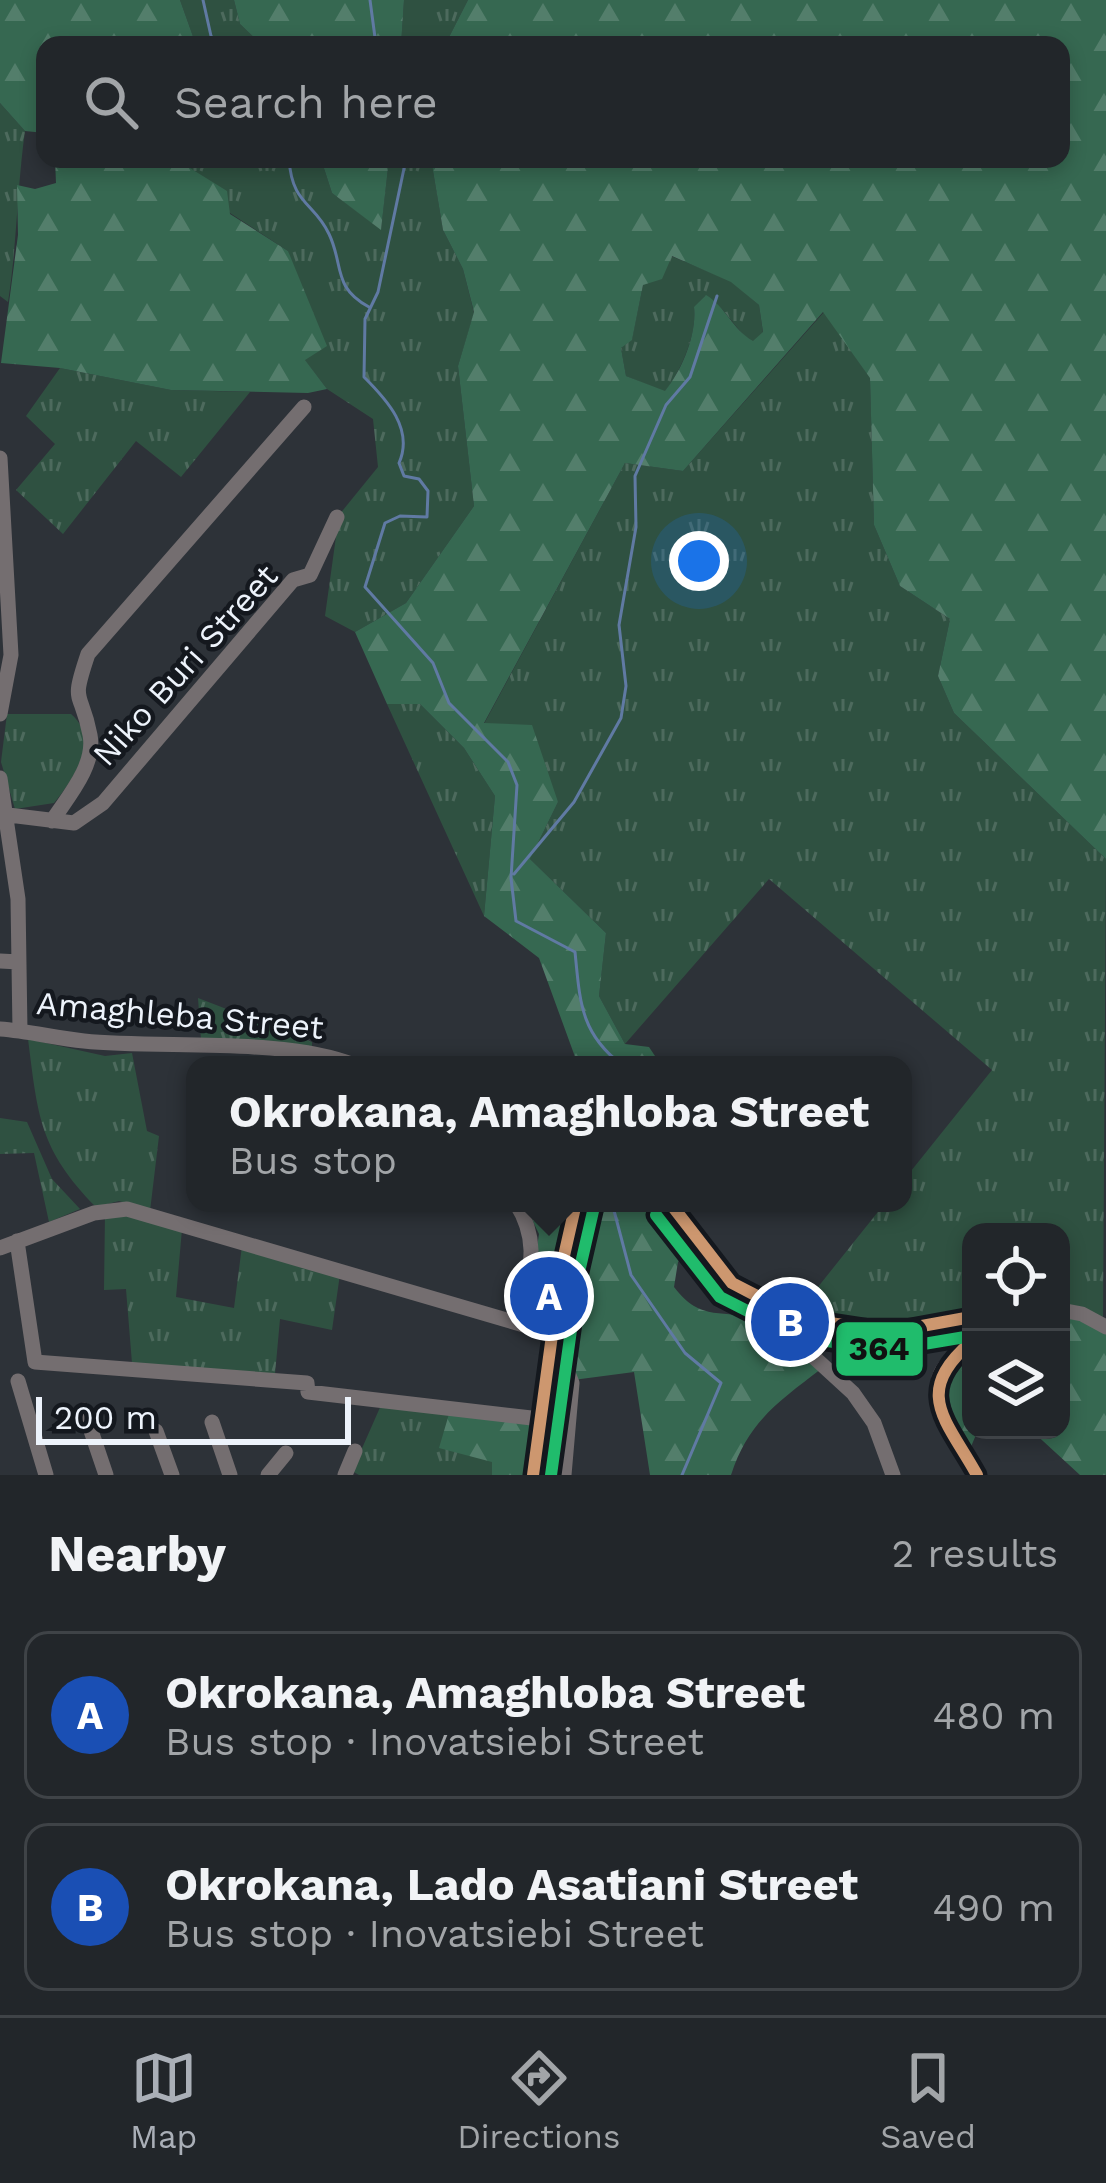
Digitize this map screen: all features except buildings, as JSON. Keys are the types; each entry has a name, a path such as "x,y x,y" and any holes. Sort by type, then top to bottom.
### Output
{"street":[{"path":"4,814 52,821 80,781 92,740 74,693 88,654 304,407"},
{"path":"0,458 11,656 0,714"},
{"name":"Niko Buri Street","path":"52,821 74,823 103,803 292,580 310,575 337,517"},
{"path":"0,778 18,899 20,1030"},
{"path":"0,961 19,962"},
{"name":"Amaghleba Street","path":"0,1029 82,1041 316,1056"},
{"path":"0,1248 94,1213 128,1209 551,1333"},
{"path":"519,1324 533,1244 531,1227 522,1212"},
{"path":"533,1475 551,1333 574,1212"},
{"path":"677,1212 744,1294 853,1393 874,1423 892,1475"},
{"path":"17,1241 35,1362 308,1383 308,1392 540,1419"},
{"path":"744,1294 845,1325 886,1332 962,1320"},
{"path":"1070,1312 1106,1327"},
{"path":"551,1333 572,1383 564,1475"},
{"path":"962,1350 946,1364 937,1381 941,1408 977,1475"},
{"path":"18,1381 46,1475"},
{"path":"84,1410 106,1475"},
{"path":"212,1422 230,1475"},
{"path":"156,1431 172,1475"},
{"path":"348,1474 355,1451"},
{"path":"268,1475 286,1453"}],"green space":[{"path":"0,0 180,0 193,36 36,36 36,132 25,131 0,103"},
{"path":"180,0 234,0 240,24 253,36 193,36"},
{"path":"234,0 404,0 402,36 253,36 240,24"},
{"path":"404,0 468,0 450,36 402,36"},
{"path":"468,0 1106,0 1106,859 954,713 938,676 950,619 900,586 874,525 870,378 823,312 683,471 625,463 484,723 532,725 558,802 530,859 606,933 599,996 625,1044 649,1047 655,1056 575,1056 539,958 484,916 495,796 464,748 420,704 387,704 355,632 406,603 474,506 458,366 474,312 463,269 443,230 433,168 1070,168 1070,36 450,36","holes":["672,256 731,282 759,305 763,332 753,341 706,295 694,307 687,351 665,391 626,376 621,348 632,340 643,285 662,279"]},
{"path":"0,103 25,131 8,302 0,296"},
{"path":"55,168 190,168 227,191 230,214 288,251 327,346 305,360 327,389 308,393 171,390 60,368 1,363 18,235 17,185 35,189 56,183"},
{"path":"187,168 324,168 332,193 381,229 388,168 433,168 443,230 463,269 474,313 458,366 474,506 406,603 355,632 325,616 339,515 378,467 373,419 327,389 304,359 288,251 230,213"},
{"path":"324,168 388,168 381,230 332,193"},
{"path":"671,256 731,281 759,305 763,333 753,342 705,296 694,308 687,352 665,392 626,376 621,348 632,339 643,285"},
{"path":"824,312 870,377 874,525 900,586 950,619 938,676 954,713 1106,859 1103,1317 1070,1306 1070,1223 962,1223 962,1312 890,1328 802,1307 878,1212 912,1212 912,1170 992,1070 769,879 625,1044 599,996 606,933 530,859 558,802 484,724 625,463 683,471"},
{"path":"60,368 171,390 250,392 181,477 136,441 63,534 16,490 55,444 26,416"},
{"path":"387,704 420,704 464,748 495,796 484,916"},
{"path":"7,714 71,714 80,724 84,735 81,759 54,803 15,809 1,762"},
{"path":"198,998 312,1042 312,1048 201,1039"},
{"path":"28,1039 105,1056 132,1053 147,1131 159,1136 150,1211 119,1201 96,1207 63,1167 44,1130"},
{"path":"0,1118 27,1122 52,1179 80,1209 49,1222 34,1153 0,1154"},
{"path":"528,1212 566,1212 547,1323 526,1319 539,1234"},
{"path":"578,1212 666,1212 695,1243 678,1262 674,1287 684,1299 704,1310 768,1325 821,1369 756,1427 731,1475 650,1475 634,1372 573,1380 555,1331"},
{"path":"105,1215 131,1216 182,1229 176,1297 234,1308 242,1246 340,1274 332,1330 280,1319 275,1374 132,1363 126,1289 104,1290"},
{"path":"1070,1318 1106,1332 1106,1475 1080,1475 1041,1439 1070,1439"},
{"path":"552,1345 568,1387 560,1475 536,1475"},
{"path":"962,1360 962,1434 949,1398"},
{"path":"382,1403 449,1414 493,1462 492,1475 359,1475 352,1471"},
{"path":"449,1414 533,1423 527,1475 492,1475 492,1462 439,1448"}],"waterway":[{"path":"203,0 211,36"},
{"path":"370,0 375,36"},
{"path":"290,168 299,195 329,234 349,292 369,307"},
{"path":"404,168 378,292 365,319 364,377 401,427 399,463 404,476 419,479 428,491 427,517 400,516 385,523 365,587 433,663 449,703 508,762 517,785 511,878 516,921 575,952 585,1015 612,1056"},
{"path":"514,874 574,802 621,718 626,686 619,625 636,527 635,476 666,405 690,377 717,296"},
{"path":"614,1212 631,1275 685,1353 721,1383 682,1475"}],"transit line":[{"path":"533,1475 561,1269 574,1212"},
{"name":"364","path":"551,1475 579,1272 593,1212"},
{"path":"677,1212 732,1283 784,1310 889,1332 962,1319"},
{"name":"364","path":"656,1215 720,1297 777,1326 827,1341 888,1350 962,1338"},
{"path":"962,1351 943,1376 940,1407 977,1475"}],"place":[{"name":"Okrokana, Amaghloba Street","path":"549,1296"},
{"name":"Okrokana, Lado Asatiani Street","path":"790,1322"}]}
